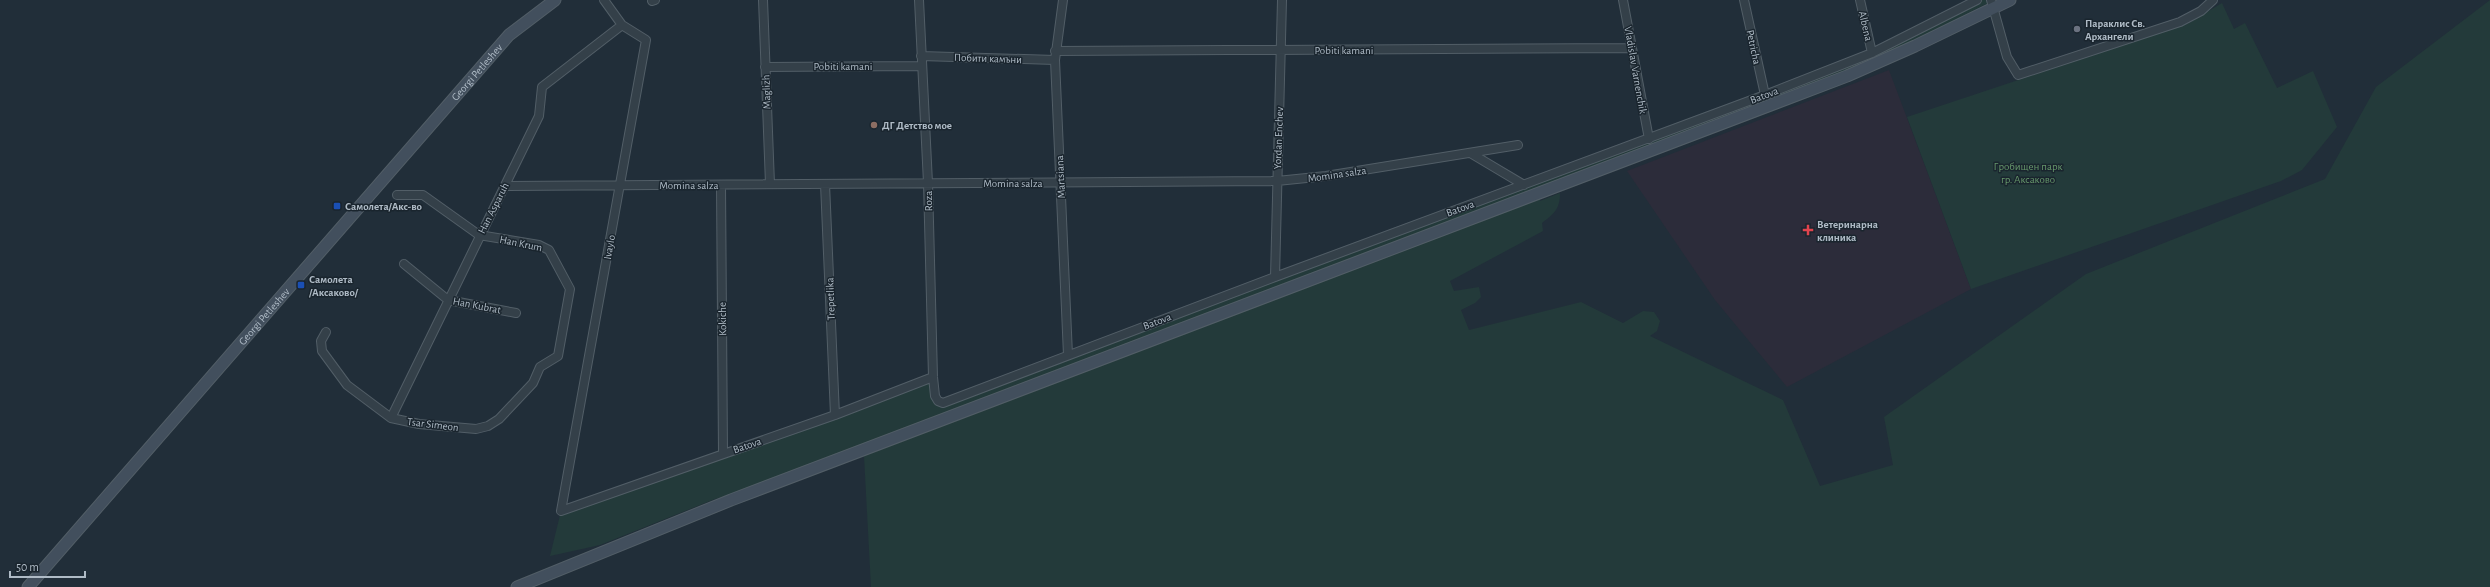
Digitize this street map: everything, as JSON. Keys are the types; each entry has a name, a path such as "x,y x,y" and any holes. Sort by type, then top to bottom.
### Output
{"main road":[{"name":"Georgi Petleshev","path":"28,587 509,35 555,0"},
{"path":"517,587 738,497 1847,76 1992,5 2010,0"}],"street":[{"name":"Ivaylo","path":"561,511 646,40 622,25 604,0"},
{"name":"Maglizh","path":"763,0 770,184"},
{"name":"Roza","path":"920,0 921,66 928,183 933,377 935,396 938,402"},
{"name":"Martsiana","path":"1063,0 1055,56 1068,354"},
{"name":"Yordan Enchev","path":"1275,276 1282,0"},
{"name":"Vladislav Varnenchik","path":"1623,0 1649,139"},
{"name":"Petricha","path":"1744,0 1765,95"},
{"name":"Albena","path":"1860,0 1872,53"},
{"name":"Batova","path":"938,402 943,403 1275,276 1765,95 1872,53 1978,0"},
{"path":"1992,5 2007,57 2018,75 2180,22 2201,11 2213,0"},
{"name":"Han Asparuh","path":"392,418 479,235 539,116 542,87 622,25"},
{"name":"Pobiti kamani","path":"1055,56 1281,51 1632,48"},
{"name":"Побити камъни","path":"921,56 1055,56"},
{"name":"Pobiti kamani","path":"765,67 921,66"},
{"name":"Momina salza","path":"505,186 1277,181 1326,176 1472,154 1518,145"},
{"path":"1472,154 1524,185"},
{"name":"Trepetlika","path":"826,184 835,415"},
{"name":"Kokiche","path":"721,185 723,453"},
{"name":"Han Krum","path":"397,195 422,195 479,235 545,247 568,284 570,296 558,356 540,367"},
{"name":"Han Kubrat","path":"404,264 448,300 516,313"},
{"name":"Tsar Simeon","path":"326,332 321,341 322,351 346,385 392,418 419,424 483,428 499,420 533,383 540,367"},
{"name":"Batova","path":"561,511 835,415 933,377"}],"shaded area":[{"name":"Ветеринарна клиника","path":"1889,70 1971,289 1787,387 1715,300 1627,171"}],"green space":[{"path":"1977,0 1994,0 1861,67 746,490 715,499 600,545 550,556 561,511 933,377 938,401 1872,53"},
{"path":"2490,0 2490,587 871,587 864,456 1540,198 1540,201 1560,193 1560,199 1556,211 1542,223 1543,231 1450,281 1454,291 1479,287 1481,297 1475,303 1461,310 1469,330 1581,302 1623,323 1643,311 1654,312 1660,321 1657,331 1650,336 1783,400 1820,486 1893,465 1884,417 2086,274 2325,179 2376,87"},
{"name":"Гробищен парк гр. Аксаково","path":"2222,3 2234,29 2245,23 2277,88 2313,71 2337,127 2302,170 2281,181 1971,289 1907,117 2187,24"}],"place":[{"name":"Параклис Св. Архангели","path":"2077,29"},
{"name":"ДГ Детство мое","path":"874,125"},
{"name":"Самолета/Акс-во","path":"337,206"},
{"name":"Ветеринарна клиника","path":"1808,230"},
{"name":"Самолета /Аксаково/","path":"301,285"}]}
